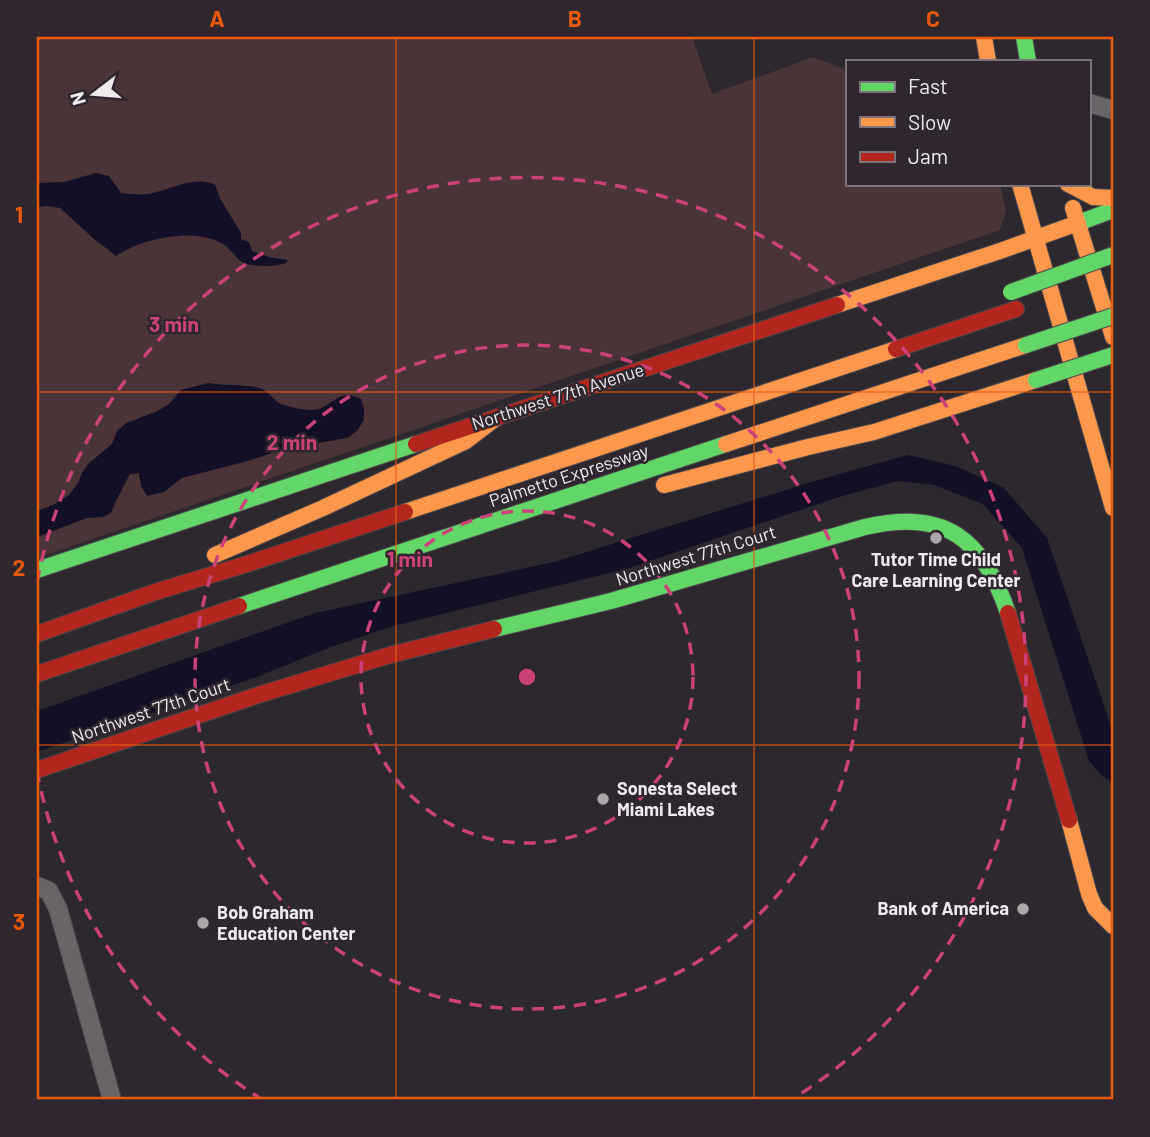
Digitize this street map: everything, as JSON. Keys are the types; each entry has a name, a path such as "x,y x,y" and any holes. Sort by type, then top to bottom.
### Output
{"main road":[{"path":"984,37 988,60"},
{"path":"1024,37 1028,60"},
{"path":"1021,186 1113,508"},
{"path":"1068,186 1113,337"},
{"path":"1071,186 1093,197 1113,198"},
{"name":"Northwest 77th Avenue","path":"37,570 1000,251 1113,210"},
{"path":"1005,294 1113,255"},
{"name":"Palmetto Expressway","path":"37,634 155,592 247,564 1113,276"},
{"name":"Palmetto Expressway","path":"37,674 1113,316"},
{"path":"746,398 852,348"},
{"path":"555,501 648,489 874,432 1113,355"},
{"path":"155,592 208,558 466,441 496,418"},
{"name":"Northwest 77th Court","path":"37,770 258,695 390,655 611,601 865,527 907,521 928,524 955,533 974,547 990,570 1001,594 1047,739 1089,894 1095,908 1113,926"}],"street":[{"path":"1090,103 1113,110"},
{"path":"37,886 49,891 58,909 113,1100"}],"shaded area":[{"path":"37,37 692,37 712,94 813,57 846,70 846,186 1000,186 1006,210 1000,230 37,558"},
{"path":"96,173 109,176 121,193 149,194 199,182 215,185 241,233 241,239 249,242 252,251 288,260 286,263 262,266 243,263 222,243 194,236 152,240 116,256 60,208 37,207 37,183 64,182"},
{"path":"208,383 257,387 279,403 307,410 318,409 346,395 353,396 361,399 364,420 357,431 347,438 284,449 182,478 164,492 147,496 141,486 139,473 130,474 111,513 103,517 87,518 37,537 37,511 69,495 88,464 112,444 117,431 126,423 168,405 181,390"},
{"path":"908,455 955,466 1004,488 1047,538 1113,732 1113,783 1101,775 1089,761 1022,548 983,504 934,485 898,481 842,496 626,569 393,626 254,678 37,752 37,711 315,613 554,562 818,480"}],"traffic: fast":[{"path":"1024,37 1028,60"},
{"path":"1078,223 1113,210"},
{"path":"1011,292 1113,255"},
{"path":"1026,345 1113,316"},
{"path":"1036,380 1113,355"},
{"path":"37,570 416,444"},
{"path":"239,606 726,444"},
{"path":"494,629 611,601 865,527 893,522 918,522 939,526 957,535 973,548 986,566 1008,613"}],"traffic: slow":[{"path":"984,37 988,60"},
{"path":"1021,186 1113,508"},
{"path":"1072,186 1093,197 1113,198"},
{"path":"1073,208 1113,337"},
{"path":"837,305 1078,223"},
{"path":"726,444 1026,345"},
{"path":"405,512 896,349"},
{"path":"664,485 874,432 1036,380"},
{"path":"215,555 466,441 496,418"},
{"path":"1069,820 1089,894 1095,908 1113,926"}],"traffic: jam":[{"path":"416,444 837,305"},
{"path":"896,349 1016,309"},
{"path":"37,634 155,592 405,512"},
{"path":"37,674 239,606"},
{"path":"1008,613 1069,820"},
{"path":"37,770 258,695 390,655 494,629"}],"place":[{"name":"Tutor Time Child Care Learning Center","path":"936,538"},
{"name":"Sonesta Select Miami Lakes","path":"603,799"},
{"name":"Bank of America","path":"1023,909"},
{"name":"Bob Graham Education Center","path":"203,923"}]}
